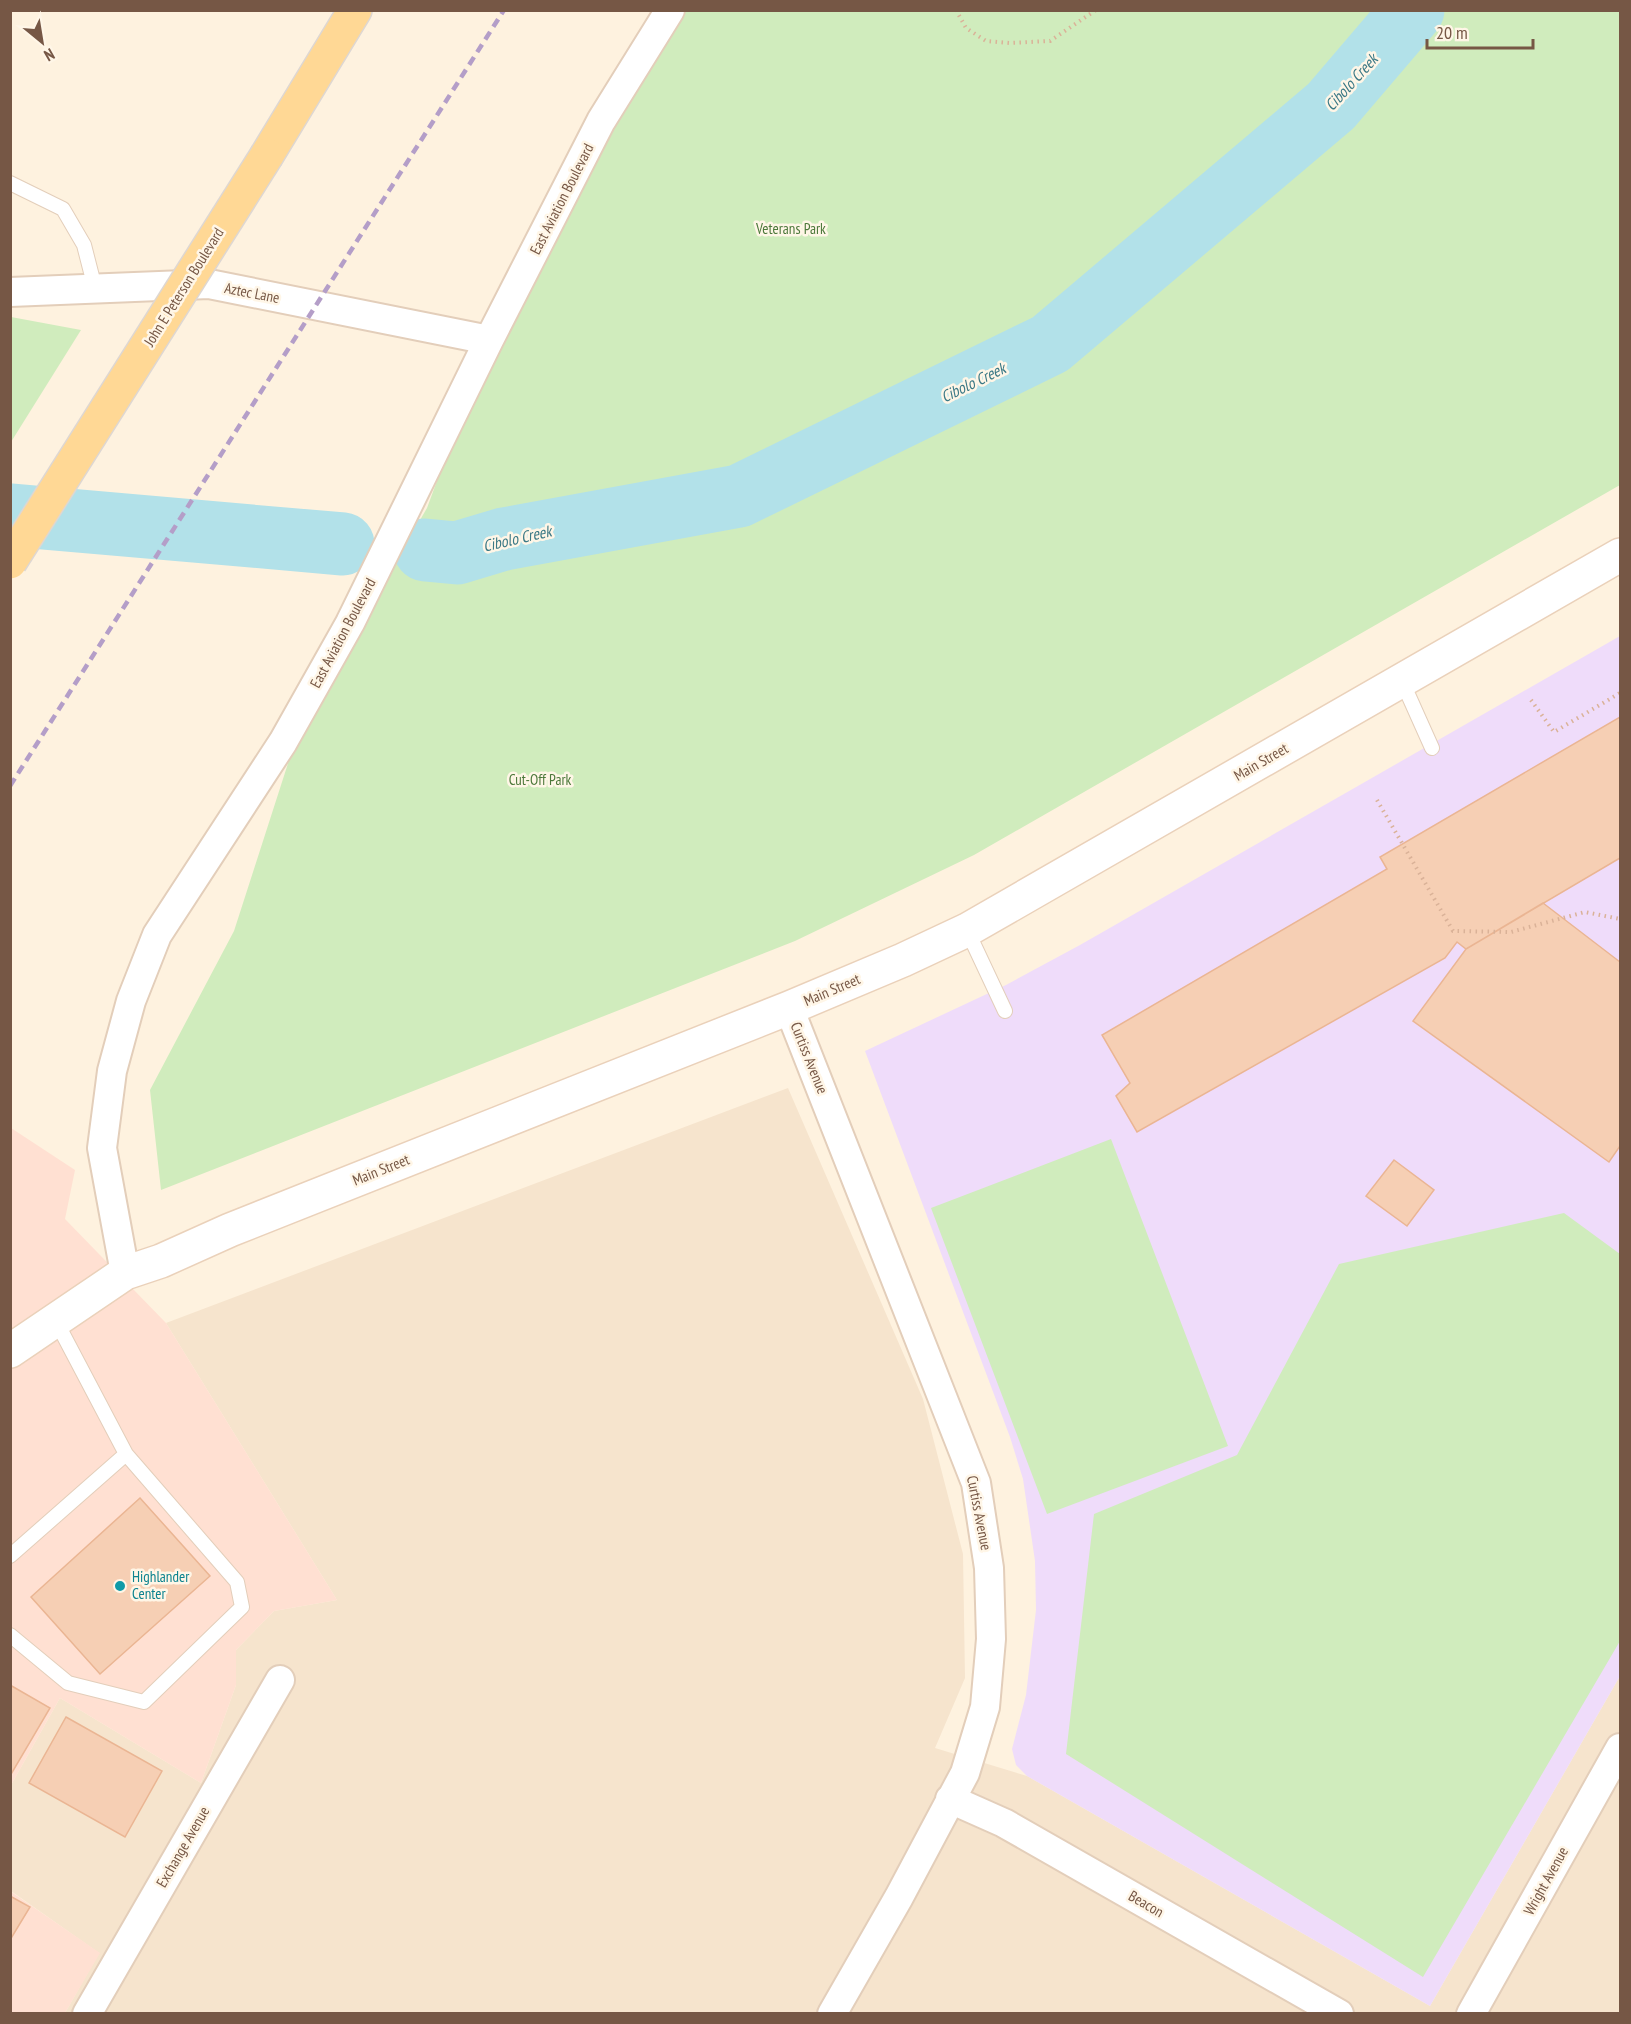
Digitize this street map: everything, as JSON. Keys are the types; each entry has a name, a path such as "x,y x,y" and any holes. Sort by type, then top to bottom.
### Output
{"main road":[{"name":"John E Peterson Boulevard","path":"10,562 355,10"},
{"name":"Main Street","path":"10,1351 125,1273 161,1261 230,1230 789,1008 967,930 1620,555"}],"street":[{"name":"East Aviation Boulevard","path":"125,1273 102,1148 112,1071 131,1001 157,935 272,760 350,623 489,340 601,121 670,10"},
{"name":"Aztec Lane","path":"10,292 209,284 489,340"},
{"name":"Curtiss Avenue","path":"789,1008 976,1483 989,1568 989,1662 985,1707 965,1773 899,1897 832,2013"},
{"name":"Exchange Avenue","path":"87,2013 280,1680"},
{"name":"Wright Avenue","path":"1471,2013 1620,1748"},
{"name":"Beacon","path":"950,1799 1004,1823 1340,2013"}],"lane":[{"path":"10,183 63,209 84,245 95,288"},
{"path":"1401,681 1432,748"},
{"path":"967,930 1005,1011"},
{"path":"10,1635 68,1683 144,1702 242,1607 237,1582 126,1454 56,1321"},
{"path":"10,1556 126,1454"}],"path":[{"path":"956,10 966,28 986,41 1009,43 1050,41 1096,10"},
{"path":"1531,700 1554,732 1620,693"},
{"path":"1377,800 1453,931 1511,932 1585,912 1620,919"}],"shaded area":[{"path":"1620,636 1620,1676 1430,2006 1027,1776 1016,1765 1012,1749 1026,1695 1036,1610 1035,1561 1023,1479 1010,1437 865,1051 1006,985 1080,945"},
{"path":"788,1088 923,1399 963,1554 965,1678 935,1748 1027,1776 1430,2006 1620,1676 1620,2013 65,2013 99,1953 11,1891 11,1785 60,1698 201,1783 236,1685 236,1650 274,1611 337,1600 166,1323"},
{"path":"11,1128 75,1170 65,1219 166,1323 337,1600 274,1611 236,1650 236,1685 201,1783 60,1698 11,1785"},
{"path":"10,1891 100,1953 65,2013 11,2013"}],"green space":[{"name":"Cut-Off Park","path":"670,11 1620,11 1620,485 974,855 795,941 161,1190 150,1090 234,931 311,692 387,547 409,539 427,508 489,340"},
{"path":"10,317 81,330 11,442"},
{"path":"1111,1139 1228,1446 1047,1514 931,1208"},
{"path":"1564,1213 1620,1254 1620,1641 1423,1977 1066,1754 1094,1514 1237,1455 1339,1264"}],"building":[{"path":"1620,717 1620,858 1466,949 1457,942 1445,958 1137,1132 1116,1096 1130,1083 1102,1035 1387,869 1380,857"},
{"path":"1543,903 1620,962 1620,1146 1609,1162 1413,1021 1466,949"},
{"path":"1394,1160 1434,1190 1407,1226 1366,1196"},
{"name":"Highlander Center","path":"140,1498 210,1576 100,1674 31,1597"},
{"path":"10,1685 50,1708 10,1776"},
{"path":"66,1717 162,1771 125,1837 29,1783"},
{"path":"10,1896 30,1907 10,1940"}],"waterway":[{"name":"Cibolo Creek","path":"425,550 457,553 504,539 739,496 1050,344 1331,106 1413,10"},
{"name":"Cibolo Creek","path":"10,515 343,544"}],"railway":[{"path":"10,786 504,10"}],"place":[{"name":"Highlander Center","path":"120,1586"}],"park label":[{"name":"Veterans Park","path":"791,229"}]}
